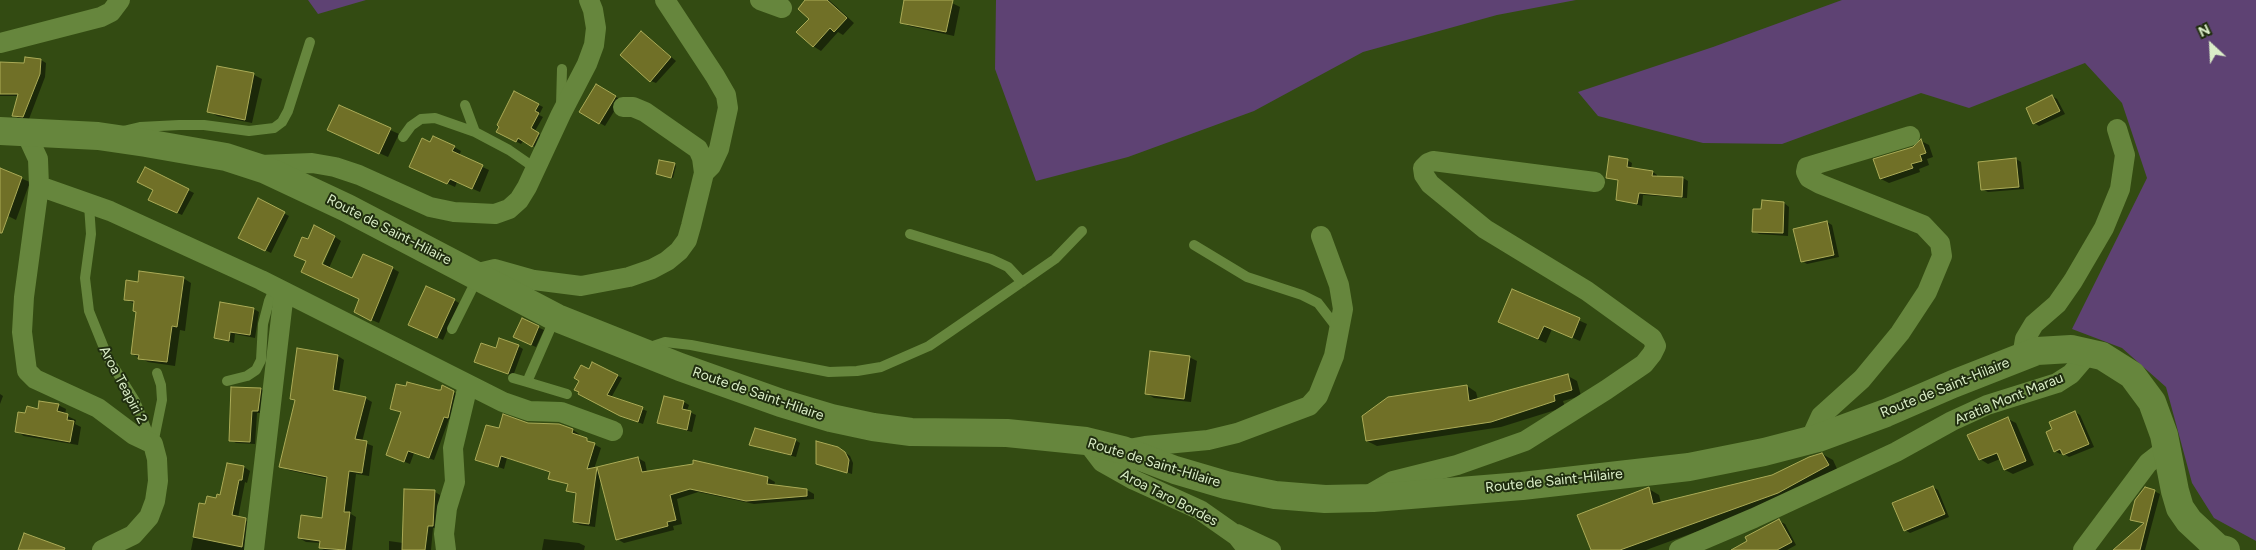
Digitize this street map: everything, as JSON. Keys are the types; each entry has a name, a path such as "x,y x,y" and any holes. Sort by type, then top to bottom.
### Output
{"main road":[{"name":"Route de Saint-Hilaire","path":"13,132 98,136 226,157 253,166 301,185 555,317 781,403 873,428 911,432 1047,436 1086,441 1122,450 1175,470 1226,485 1275,495 1363,498 1522,486 1689,467 1764,452 1810,440 1886,413 2037,351 2071,348 2102,356 2132,376 2152,402 2164,435 2180,508 2189,521 2218,548 2226,550"}],"street":[{"path":"0,43 101,17 111,12 120,0"},
{"path":"253,166 312,163 335,167 359,175 430,207 475,214 495,214 509,209 519,200 587,64 594,45 596,28 589,0"},
{"path":"665,0 726,95 728,108 718,149 712,166 704,173"},
{"path":"760,0 782,8"},
{"path":"476,275 496,269 534,280 581,286 614,281 652,269 679,251 686,240 704,173 702,158 698,149 645,112 633,107 623,107"},
{"path":"2022,357 2025,339 2034,324 2057,304 2073,281 2104,228 2120,189 2125,155 2117,129"},
{"name":"Aroa Teapiri 2","path":"13,132 38,159 39,186 24,297 22,332 28,371 35,379 98,408 134,436 153,444"},
{"path":"1810,440 1822,416 1862,379 1900,333 1927,292 1942,256 1940,243 1923,225 1820,184 1809,178 1806,172 1807,167 1910,136"},
{"path":"1363,498 1393,481 1457,464 1525,440 1606,390 1644,364 1652,354 1656,346 1652,338 1587,291 1485,229 1430,184 1424,175 1423,168 1433,161 1595,182"},
{"path":"39,186 110,211 280,290 503,402 529,411 560,412 613,431"},
{"path":"1122,450 1208,440 1237,432 1309,406 1318,396 1334,356 1343,309 1339,285 1321,236"},
{"path":"254,550 280,290"},
{"name":"Aratia Mont Marau","path":"1679,550 1754,518 1896,452 1952,421 1987,405 2057,383 2070,374 2089,353"},
{"path":"446,550 444,534 447,508 455,482 453,448 468,385"},
{"name":"Aroa Taro Bordes","path":"1086,441 1102,462 1113,469 1200,510 1233,532 1271,550"},
{"path":"102,550 133,534 149,517 155,501 158,481 157,459 153,444"},
{"path":"2084,550 2148,463 2166,449"},
{"name":"Aroa Taro Bordes","path":"1233,532 1248,550"}],"lane":[{"path":"98,136 140,127 179,125 204,125 249,131 274,128 282,122 288,110 310,42"},
{"path":"561,114 562,69"},
{"path":"465,104 475,132"},
{"path":"403,137 411,126 421,119 435,118 475,132 509,150 535,168"},
{"name":"Aroa Teapiri 2","path":"89,205 91,234 85,278 88,311 102,345 135,401 153,444"},
{"path":"639,350 665,342 829,372 857,371 881,367 929,346 1055,259 1082,231"},
{"path":"910,234 991,259 1008,267 1022,282"},
{"path":"1194,245 1246,277 1302,295 1318,303 1340,331"},
{"path":"452,329 476,275"},
{"path":"228,381 247,376 256,370 261,360 267,309 280,290"},
{"path":"527,382 555,317"},
{"path":"153,444 162,400 161,385 157,373"},
{"path":"513,378 567,394"}],"shaded area":[{"path":"308,0 366,0 318,14"},
{"path":"996,0 1576,0 1497,15 1363,52 1254,111 1128,157 1036,181 995,69"},
{"path":"1842,0 2256,0 2256,541 2214,518 2192,483 2166,387 2122,348 2072,329 2147,178 2122,103 2085,63 1969,108 1921,93 1782,144 1703,143 1598,116 1578,92 1713,47"}],"building":[{"path":"805,0 827,0 847,18 834,32 830,28 813,47 796,32 809,19 798,9"},
{"path":"904,0 953,0 946,32 900,23"},
{"path":"641,31 671,57 650,82 620,55"},
{"path":"25,57 41,59 40,74 23,117 12,116 18,94 0,94 0,62 24,63"},
{"path":"217,66 254,73 245,120 207,112"},
{"path":"596,84 616,96 599,124 579,112"},
{"path":"514,91 539,104 535,111 539,113 531,128 539,133 532,147 518,138 516,142 496,132 499,127 497,125"},
{"path":"2052,95 2060,111 2033,124 2026,108"},
{"path":"339,105 391,128 379,154 327,130"},
{"path":"433,136 455,146 452,151 483,165 472,189 450,179 447,184 409,167 422,138 430,142"},
{"path":"1921,139 1926,153 1920,155 1922,161 1911,164 1913,168 1880,179 1873,159 1913,147"},
{"path":"1609,156 1628,159 1627,167 1653,171 1652,176 1683,177 1682,197 1639,193 1637,204 1616,200 1618,180 1606,178"},
{"path":"2016,158 2019,187 1981,190 1978,162"},
{"path":"659,160 675,163 671,178 656,174"},
{"path":"145,167 189,189 177,213 148,200 153,190 137,182"},
{"path":"0,168 22,177 2,233 0,233"},
{"path":"258,198 285,212 265,251 238,238"},
{"path":"1762,200 1784,202 1783,233 1752,232 1753,209 1761,209"},
{"path":"1827,221 1834,255 1801,262 1793,229"},
{"path":"314,225 335,236 322,264 352,278 363,254 393,267 371,321 354,312 359,299 301,272 306,261 294,256 302,237 308,239"},
{"path":"139,271 184,277 177,327 172,326 167,362 138,359 139,355 131,354 136,312 133,311 134,301 124,300 126,280 138,282"},
{"path":"426,286 455,299 437,338 408,325"},
{"path":"1512,289 1580,318 1572,338 1544,326 1538,339 1498,322"},
{"path":"220,302 254,308 250,335 230,332 229,341 214,338"},
{"path":"522,318 539,326 531,345 513,337"},
{"path":"499,338 519,345 508,374 474,362 481,343 496,348"},
{"path":"297,348 338,355 333,390 366,397 355,439 367,441 362,473 349,471 344,512 350,512 345,550 319,548 320,541 298,538 301,515 322,518 327,477 279,467 295,400 290,399"},
{"path":"1150,351 1190,356 1184,399 1145,394"},
{"path":"592,362 618,375 607,395 643,407 638,422 620,416 578,394 579,392 574,390 579,381 574,378 581,365 589,369"},
{"path":"1568,374 1572,390 1554,395 1555,401 1491,422 1366,441 1362,416 1388,397 1467,385 1469,401"},
{"path":"407,382 438,390 441,390 442,385 454,391 448,418 444,417 429,458 408,451 404,462 386,455 401,412 390,409 396,384 406,386"},
{"path":"231,387 261,388 258,411 252,411 250,442 229,441"},
{"path":"664,396 684,401 682,409 691,411 687,430 657,423"},
{"path":"39,401 59,404 57,411 68,414 67,420 74,421 70,442 15,432 18,412 25,413 27,406 38,409"},
{"path":"2075,411 2089,444 2063,455 2060,449 2054,452 2046,432 2052,429 2049,422"},
{"path":"503,414 528,423 559,424 573,429 572,433 595,443 587,469 597,467 589,524 573,522 576,493 566,491 568,484 548,479 550,472 501,456 498,467 475,460 486,425 499,428"},
{"path":"2008,417 2026,461 2004,470 1997,453 1979,460 1967,435"},
{"path":"755,428 796,439 791,455 749,445"},
{"path":"816,441 838,447 845,452 849,460 847,473 816,464"},
{"path":"1822,453 1829,465 1778,493 1620,550 1591,550 1577,515 1649,487 1653,504 1772,475 1809,457"},
{"path":"638,457 642,472 693,464 693,460 768,477 767,484 807,489 807,496 746,501 690,489 670,495 676,520 667,522 668,526 616,540 597,467"},
{"path":"227,463 244,466 242,480 239,480 232,515 246,518 242,547 193,537 199,503 205,504 207,496 216,498 217,494 220,495"},
{"path":"1933,486 1945,514 1904,531 1892,503"},
{"path":"2145,487 2155,490 2140,550 2113,550 2144,523 2130,520 2135,500"},
{"path":"404,489 435,490 433,526 428,526 425,550 402,550"},
{"path":"1779,519 1792,542 1777,550 1731,550 1747,541 1745,537"},
{"path":"24,533 65,548 64,550 18,550"}]}
